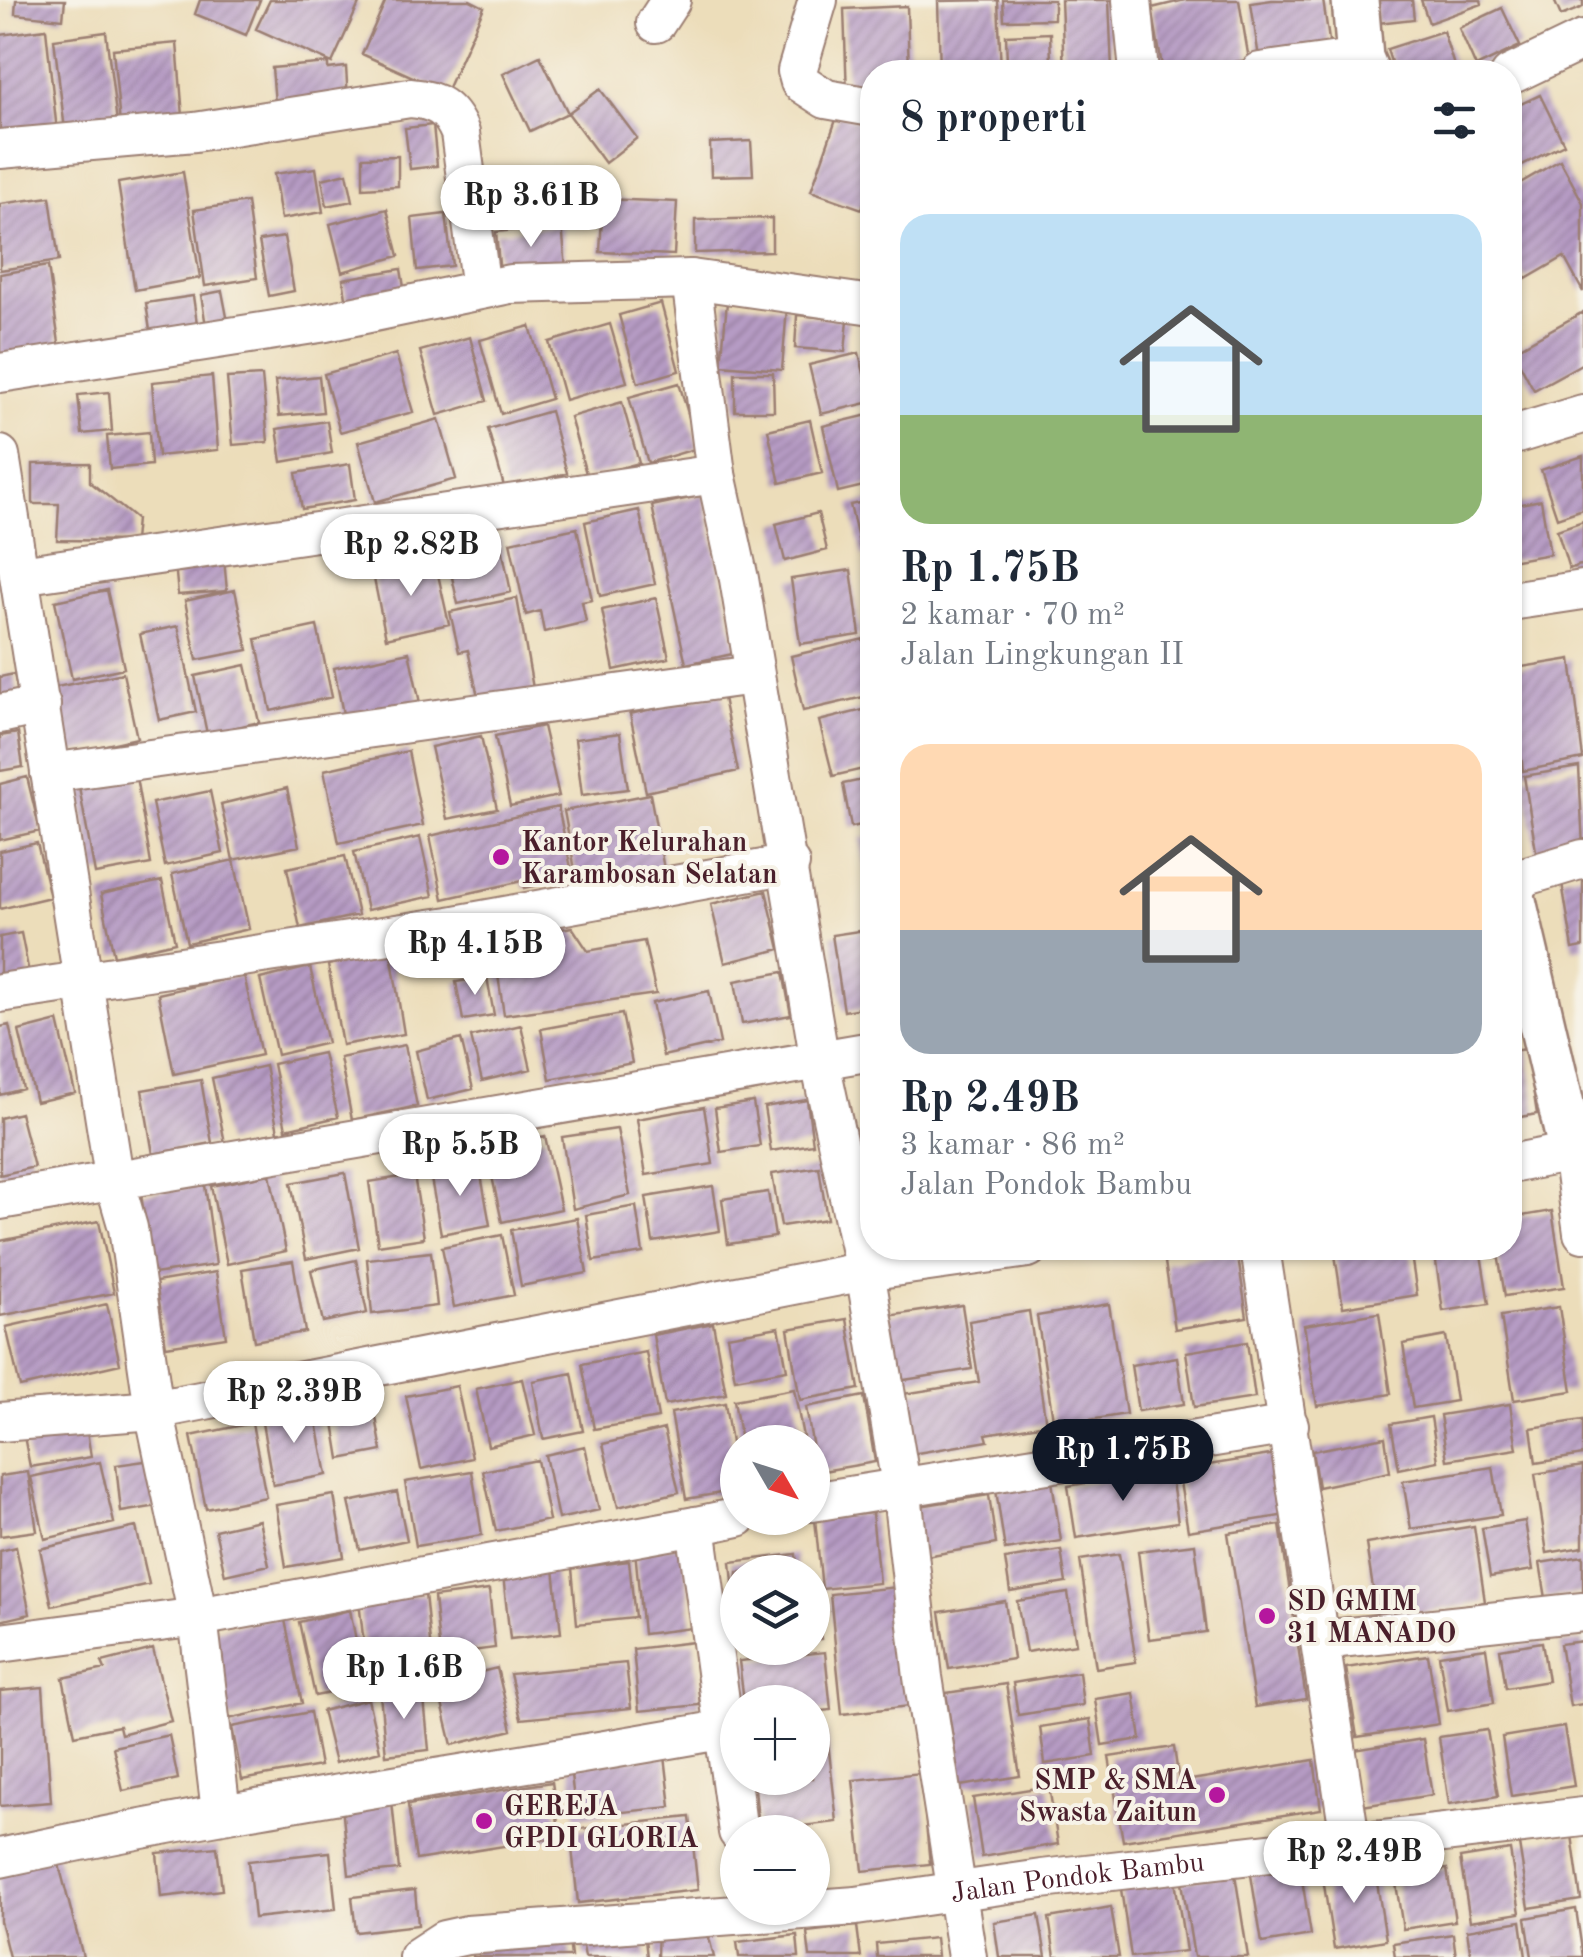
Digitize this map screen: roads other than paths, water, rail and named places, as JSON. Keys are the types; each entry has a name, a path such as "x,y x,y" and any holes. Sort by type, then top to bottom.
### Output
{"street":[{"path":"818,0 796,71 800,82 826,99 860,105"},
{"path":"1132,0 1137,60"},
{"path":"1355,0 1362,60"},
{"path":"1522,70 1583,40"},
{"path":"0,149 195,132 410,98 434,101 454,116 460,133 481,289"},
{"path":"691,279 716,474 739,579 752,675 790,864 820,1062 860,1248"},
{"path":"0,373 326,322 481,289 691,279 860,303"},
{"path":"1522,432 1583,414"},
{"path":"0,454 114,1183 128,1228 154,1410 198,1617 221,1812"},
{"path":"20,574 716,474"},
{"path":"1522,599 1583,590"},
{"path":"50,773 752,675"},
{"path":"0,714 41,706"},
{"path":"1522,880 1583,859"},
{"path":"0,993 450,926 790,864"},
{"path":"1522,958 1577,1151 1583,1233"},
{"path":"0,1200 860,1054"},
{"path":"1522,1162 1577,1151"},
{"path":"863,1260 901,1484 924,1677 968,1957"},
{"path":"0,1422 154,1410 865,1271 943,1260"},
{"path":"1262,1260 1351,1845"},
{"path":"830,1498 1290,1425"},
{"path":"0,1642 198,1617 720,1521"},
{"path":"696,1526 720,1688"},
{"path":"1321,1640 1583,1612"},
{"path":"0,1858 221,1812 442,1780 720,1730"},
{"name":"Jalan Pondok Bambu","path":"830,1904 1583,1818"},
{"name":"Jalan Pondok Bambu","path":"418,1957 444,1940 466,1935 720,1914"}],"place":[{"name":"Kantor Kelurahan Karambosan Selatan","path":"501,857"},
{"name":"SD GMIM 31 MANADO","path":"1267,1616"},
{"name":"SMP & SMA Swasta Zaitun","path":"1217,1795"},
{"name":"GEREJA GPDI GLORIA","path":"484,1821"}]}
